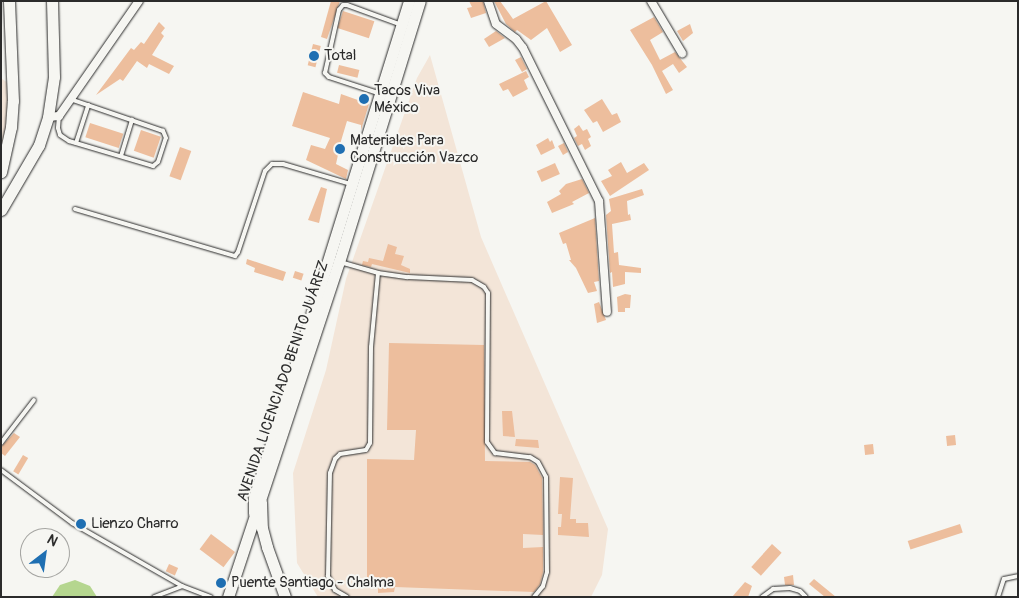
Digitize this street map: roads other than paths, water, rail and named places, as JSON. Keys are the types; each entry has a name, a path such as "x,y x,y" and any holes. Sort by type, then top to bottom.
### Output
{"main road":[{"path":"1,172 10,135 13,101 9,1"},
{"path":"1,210 54,116 52,1"},
{"name":"AVENIDA LICENCIADO BENITO JUÁREZ","path":"254,515 261,502 406,27 409,1"},
{"name":"AVENIDA LICENCIADO BENITO JUÁREZ","path":"406,27 420,1"},
{"name":"AVENIDA LICENCIADO BENITO JUÁREZ","path":"254,515 254,498 334,260 351,184 385,96"},
{"path":"261,502 262,528 285,597"},
{"path":"228,597 254,515"}],"street":[{"path":"54,116 70,99 139,1"},
{"path":"488,1 496,24 516,39 523,48 599,201 607,312"},
{"path":"651,1 682,54"}],"lane":[{"path":"385,96 330,77 325,72 339,10 343,5 347,5 406,27"},
{"path":"54,116 60,135 76,143 153,166 158,162 166,134 160,129 70,99"},
{"path":"76,143 88,105"},
{"path":"121,156 132,120"},
{"path":"75,209 235,256 265,171 272,164 282,164 351,184"},
{"path":"334,260 378,273 416,278 472,280 478,282 488,293 486,442 495,453 530,457 538,462 546,477 547,572 543,586 534,597"},
{"path":"347,597 334,590 328,576 330,473 335,459 340,454 366,450 370,443 371,347 378,273"},
{"path":"1,443 34,400"},
{"path":"1,470 72,523 182,586 211,597"},
{"path":"998,597 1004,579 1018,576"},
{"path":"154,597 182,586"},
{"path":"762,597 773,589 790,588 800,591 806,597"}],"place":[{"name":"Total","path":"314,56"},
{"name":"Tacos Viva México","path":"364,99"},
{"name":"Materiales Para Construcción Vazco","path":"340,149"},
{"name":"Lienzo Charro","path":"81,524"},
{"name":"Puente Santiago - Chalma","path":"221,583"}]}
